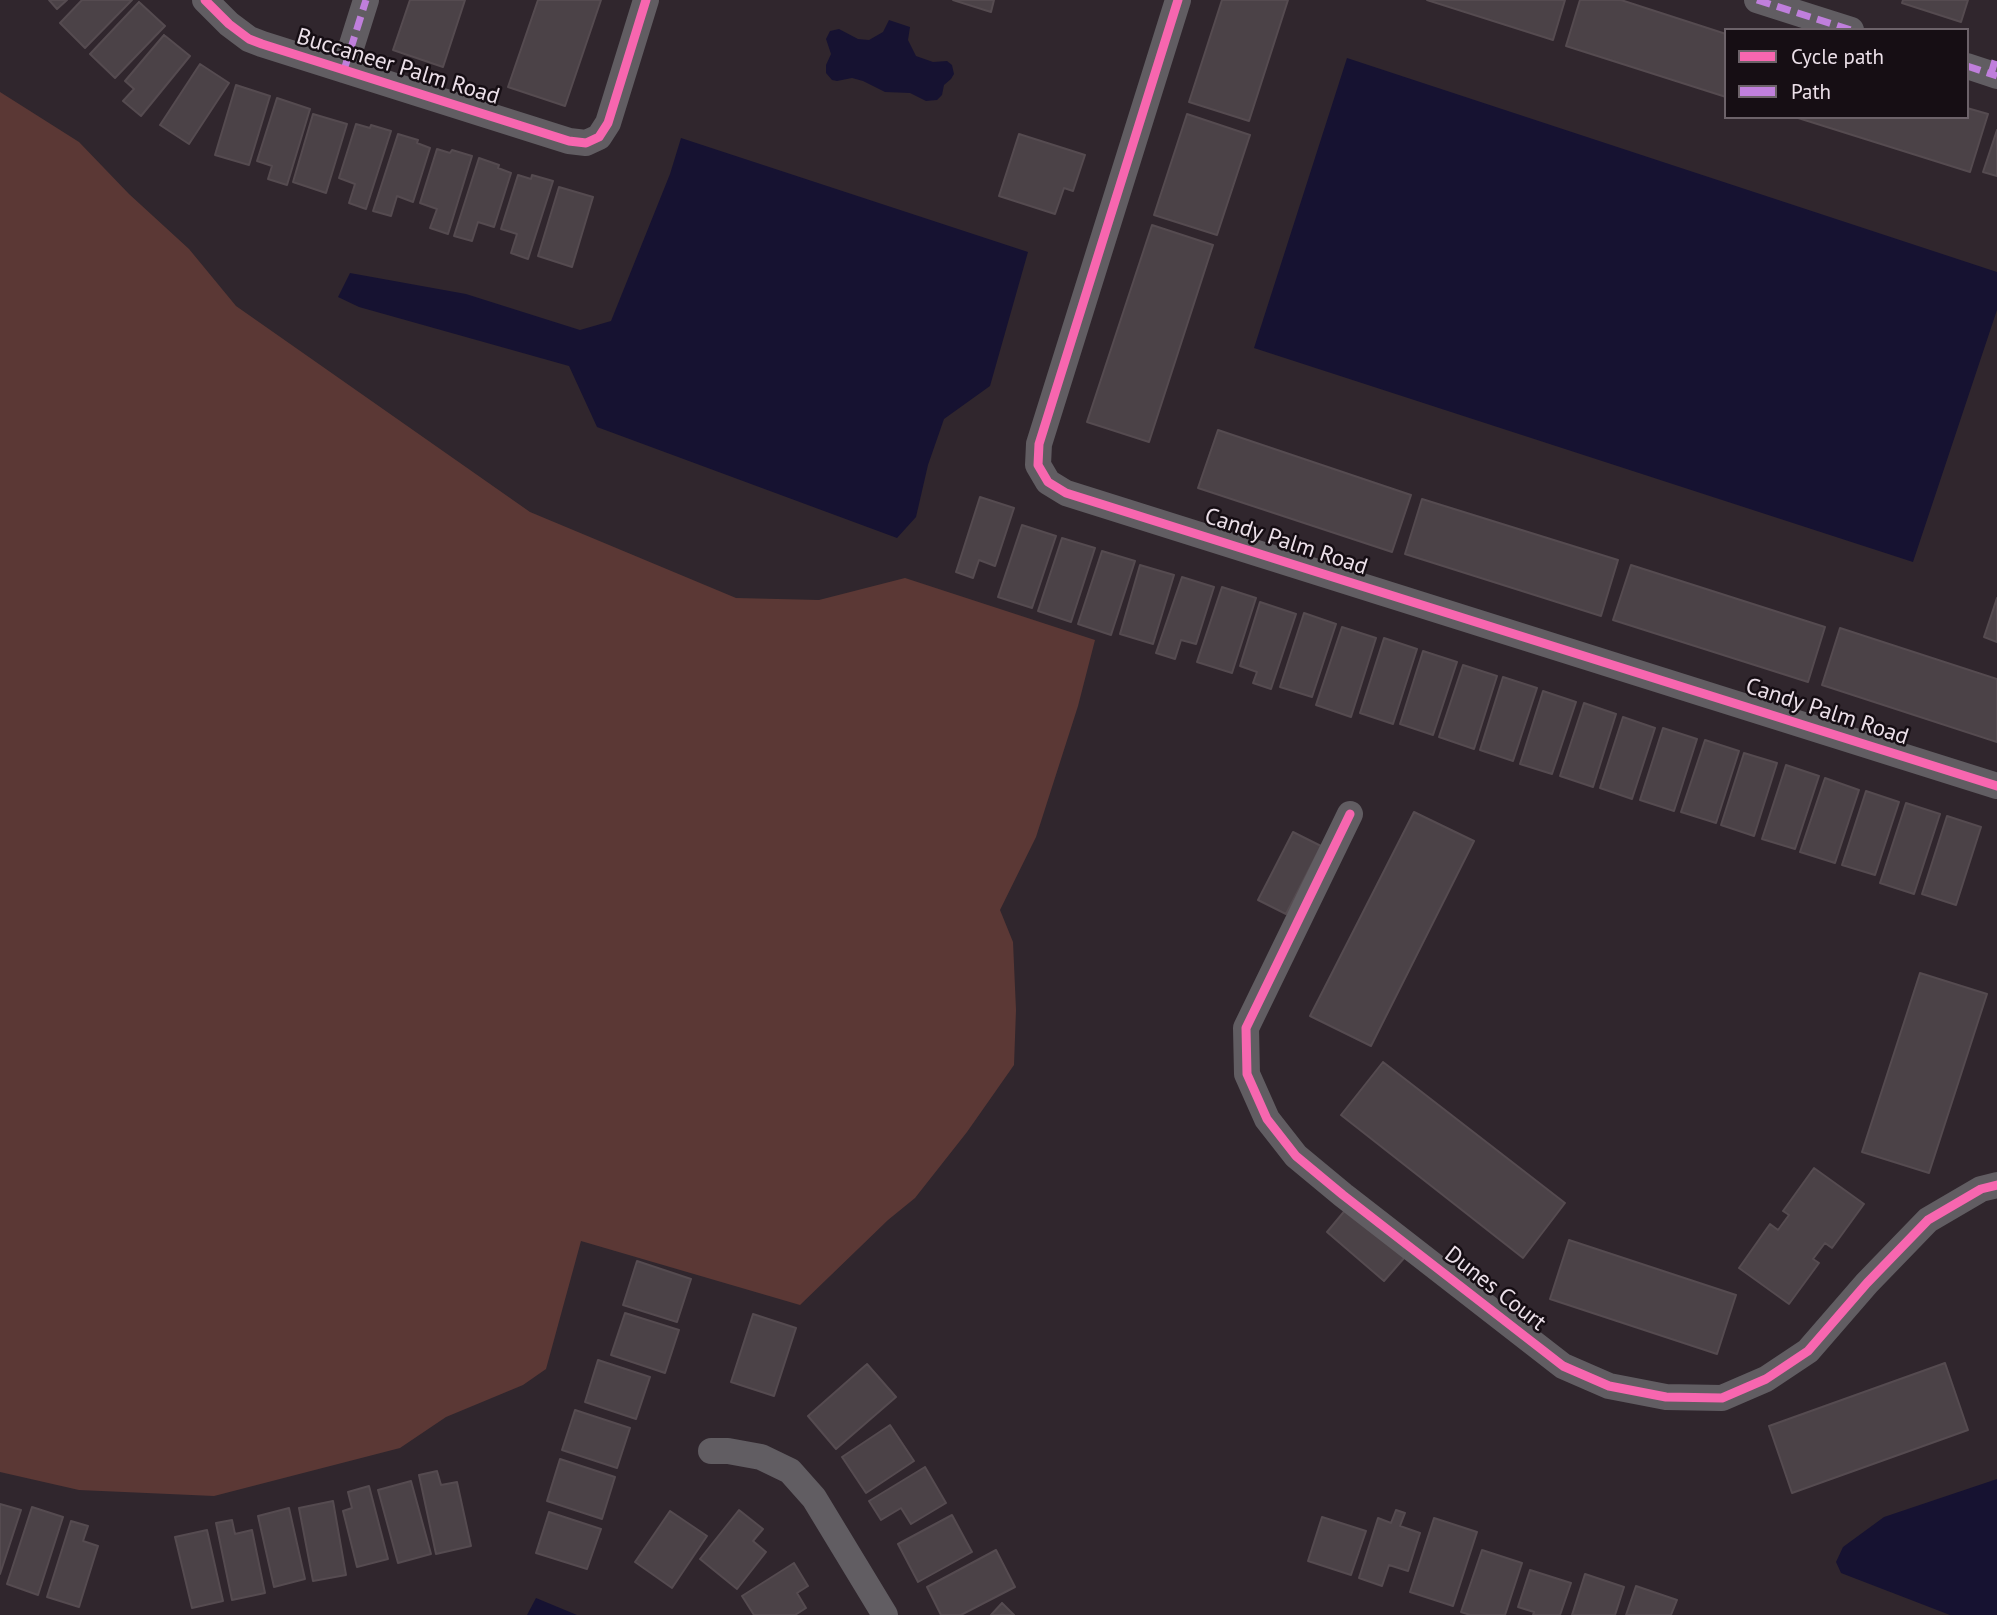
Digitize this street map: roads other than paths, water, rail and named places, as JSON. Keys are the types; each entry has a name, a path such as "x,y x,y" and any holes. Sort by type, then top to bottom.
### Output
{"street":[{"name":"Buccaneer Palm Road","path":"205,0 249,39 569,141 586,143 599,137 608,122 646,0"},
{"path":"344,70 366,0"},
{"name":"Candy Palm Road","path":"1178,0 1039,444 1038,465 1048,482 1066,493 1997,786"},
{"path":"1757,0 1845,28"},
{"name":"Dunes Court","path":"1350,814 1246,1028 1247,1074 1267,1119 1296,1156 1563,1366 1609,1386 1666,1397 1722,1398 1766,1380 1808,1351 1867,1283 1928,1220 1981,1189 1997,1185"},
{"path":"711,1451 729,1451 761,1457 790,1471 814,1498 885,1615"}]}
